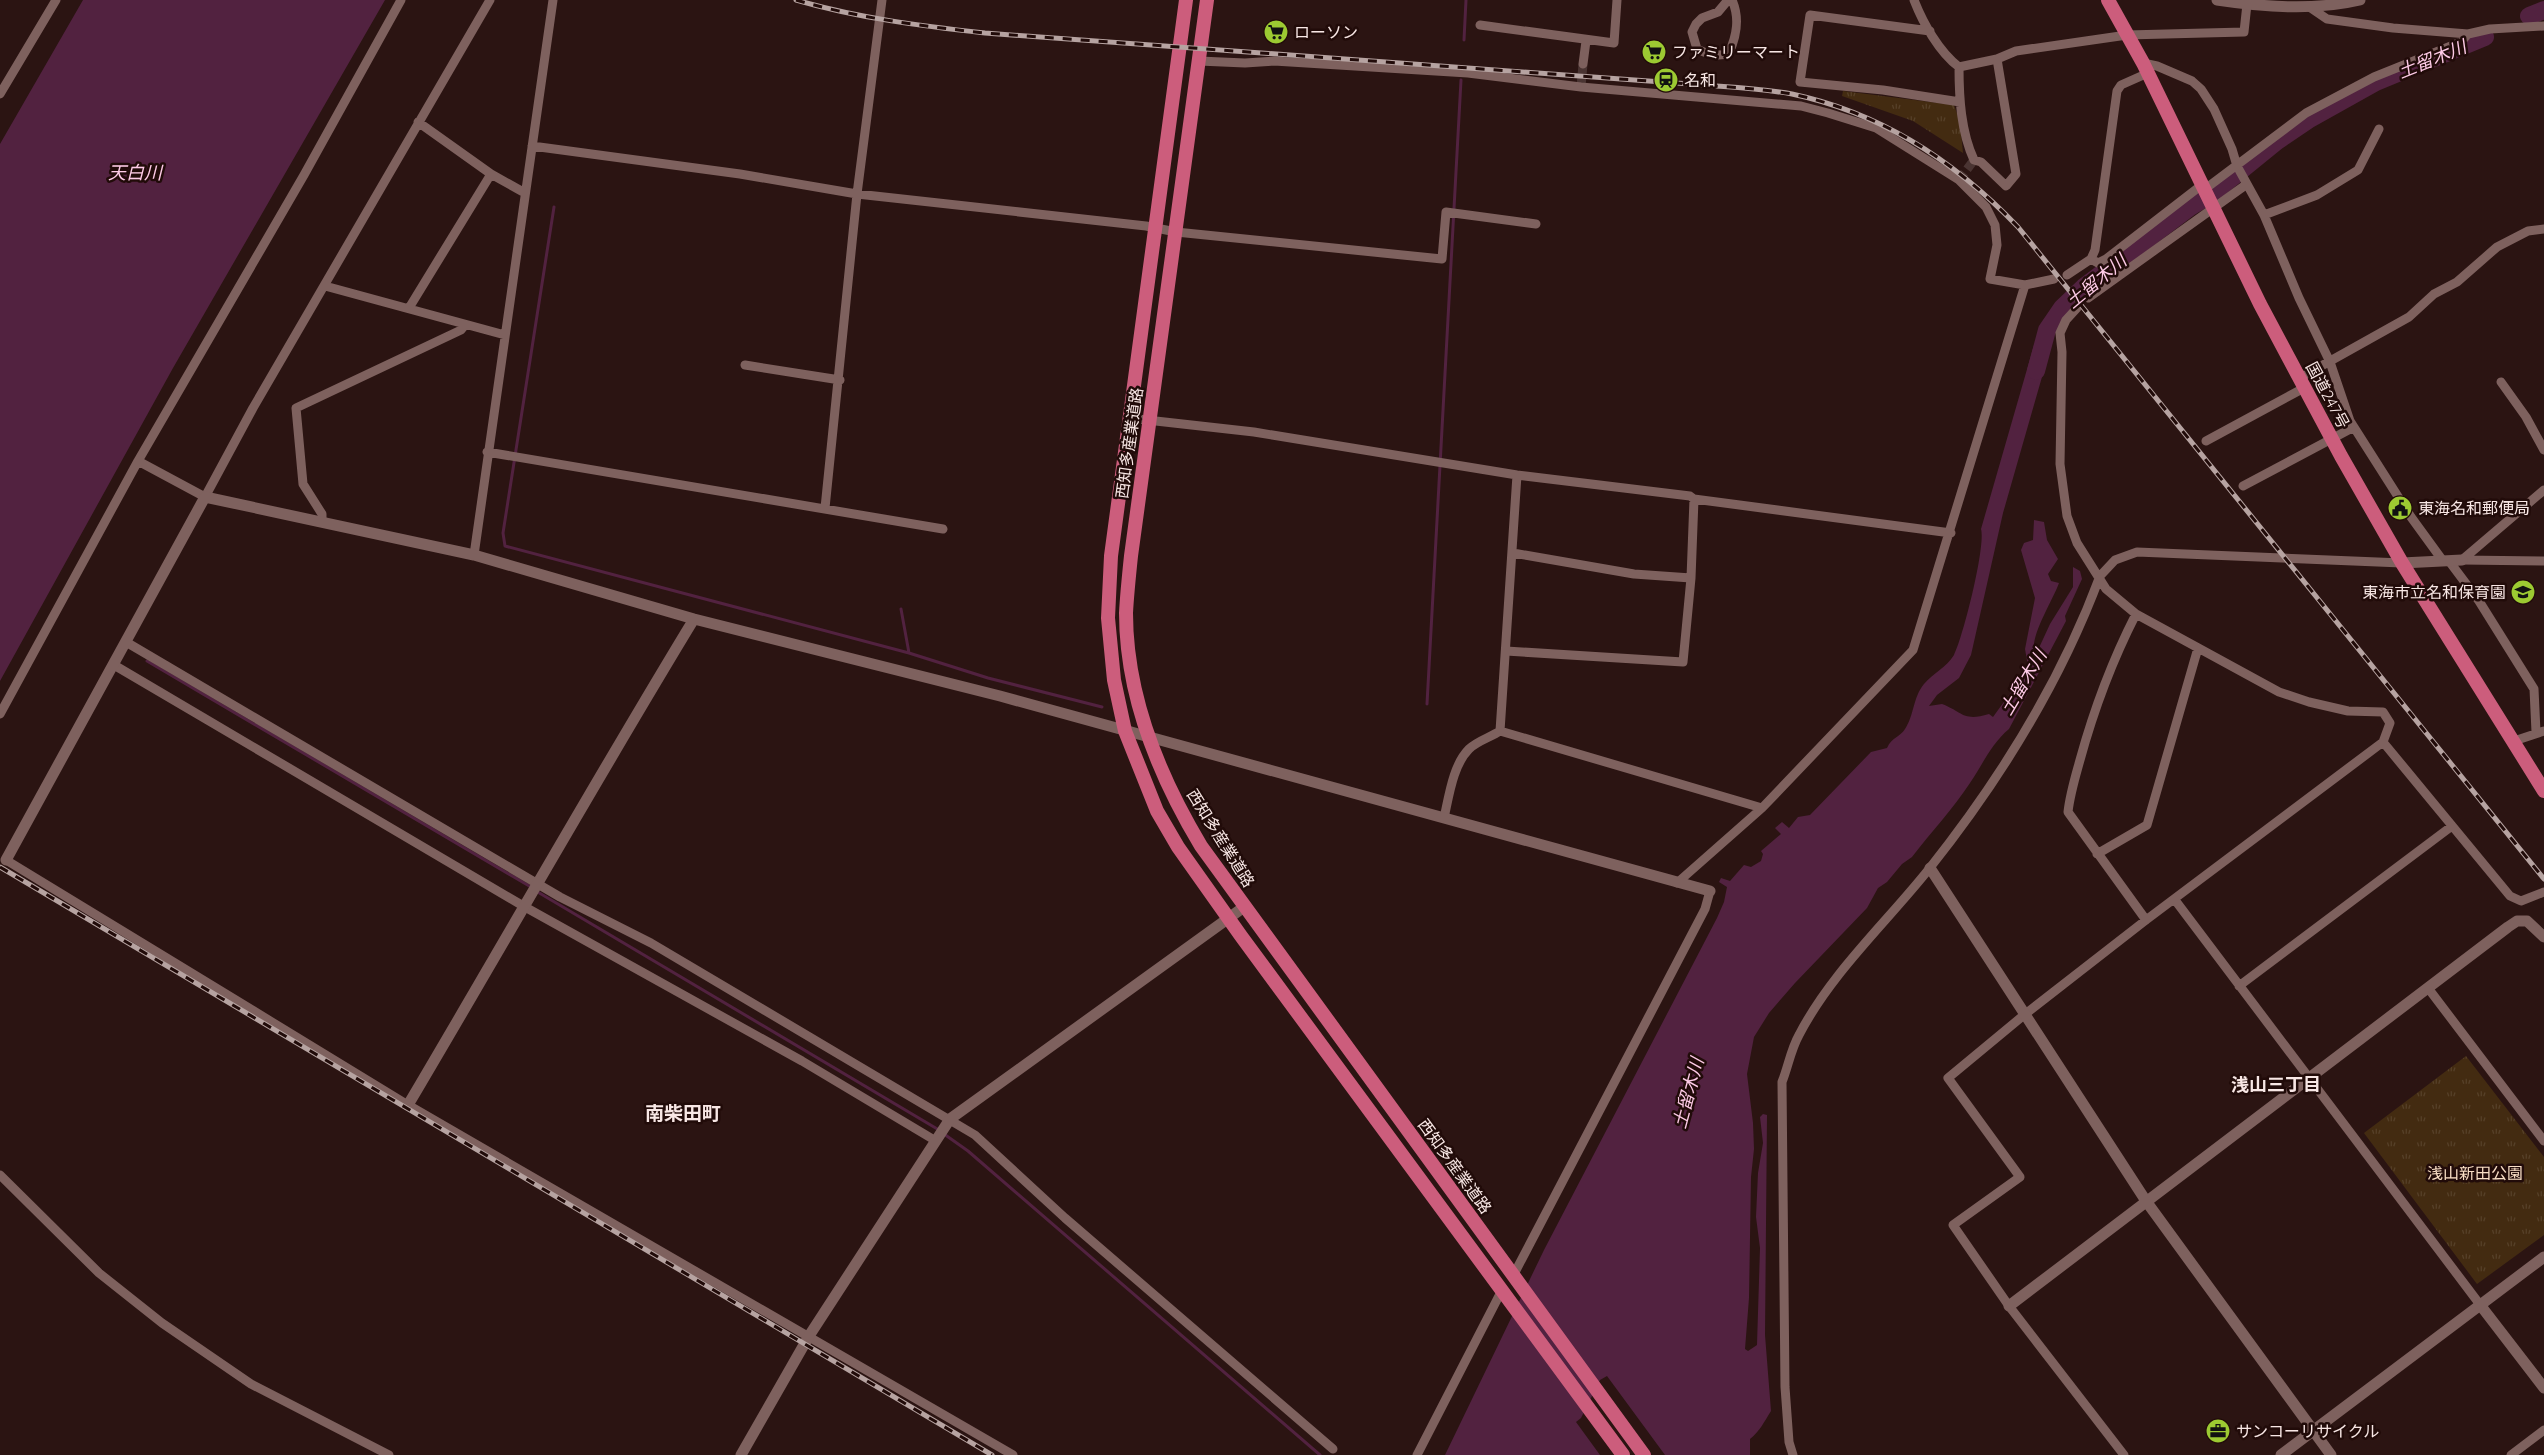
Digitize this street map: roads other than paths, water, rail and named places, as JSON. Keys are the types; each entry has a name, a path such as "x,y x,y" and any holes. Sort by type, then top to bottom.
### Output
{"highway":[{"name":"西知多産業道路","path":"1186,0 1128,418 1111,556 1108,618 1114,680 1125,731 1157,812 1178,848 1228,919 1623,1455"},
{"name":"西知多産業道路","path":"1207,0 1130,556 1126,614 1132,672 1148,738 1180,811 1244,907 1644,1455"},
{"name":"国道247号","path":"2108,0 2145,68 2212,206 2301,383 2332,440 2402,563 2544,791"}],"street":[{"path":"0,94 56,0"},
{"path":"0,714 138,461 304,175 401,0"},
{"path":"490,0 253,408 6,860 408,1105 1013,1455"},
{"path":"474,555 552,0"},
{"path":"825,508 840,380 857,194 882,0"},
{"path":"1480,25 1586,41 1614,43 1617,0"},
{"path":"1728,0 1718,12 1702,18 1696,24 1692,32 1697,49 1722,56 1729,53 1734,44 1738,16 1732,0"},
{"path":"1914,0 1930,31 1949,60 1959,67 1997,59 2016,51 2127,35 2244,32 2247,4"},
{"path":"2217,0 2247,4 2308,6 2360,0"},
{"path":"2308,6 2327,19 2393,28 2468,34 2490,29 2543,28"},
{"path":"1930,31 1810,15 1800,82 1883,90 1960,102"},
{"path":"2091,259 2098,263 2106,259 2204,187 2237,166 2272,136 2306,112 2374,77 2461,42 2468,34"},
{"path":"1583,64 1586,41"},
{"path":"1959,67 1960,102 1970,151 1974,160 1980,162 2006,186 2016,174 1997,59"},
{"path":"1199,61 1245,63 1274,61 1468,73 1581,87 1801,106 1876,128 1959,180 1986,207 1995,225 1997,245 1990,279 2025,285 2054,279"},
{"path":"2068,275 2091,259 2095,250 2117,90 2145,68 2165,70 2192,81 2201,89 2214,110 2232,149 2237,166 2264,215 2299,298 2330,362 2354,427 2411,517 2478,601 2534,689 2540,732 2514,741"},
{"path":"418,122 491,174 525,193"},
{"path":"2264,215 2317,195 2358,170 2379,128"},
{"path":"532,146 740,174 857,194 1156,227 1176,232 1442,259 1446,212 1536,224"},
{"path":"409,308 491,174"},
{"path":"2088,298 2246,182"},
{"path":"2206,441 2301,383 2330,362 2409,317 2434,294 2457,282 2497,247 2528,231 2544,229"},
{"path":"1677,883 1762,808 1913,650 1951,533 2025,285"},
{"path":"325,286 506,335"},
{"path":"2077,308 2066,320 2060,333 2062,352 2060,464 2067,516 2077,543 2116,599 2136,614 2286,694 2348,711 2383,712 2390,723 2383,742 2146,920 2024,1015 1948,1078 2020,1177 1953,1225 2009,1306 2124,1455"},
{"path":"322,521 322,514 303,484 296,408 461,330 465,325"},
{"path":"745,365 840,380"},
{"path":"2501,382 2526,417 2544,450"},
{"path":"1128,418 1254,432 1517,475 1690,496 1694,499 1951,533"},
{"path":"2243,486 2354,427"},
{"path":"487,452 943,529"},
{"path":"138,461 205,497 474,555 694,619 1000,696 1710,891 1705,909 1515,1279"},
{"path":"1500,731 1517,475"},
{"path":"2462,560 2544,490"},
{"path":"1506,651 1684,662 1691,578 1694,499"},
{"path":"1793,1455 1789,1442 1785,1387 1782,1082 1798,1037 1822,997 1930,868 2025,732 2038,710 2100,576 2115,560 2137,552 2402,563 2462,560 2544,561"},
{"path":"1513,553 1634,574 1691,578"},
{"path":"2136,614 2116,654 2089,725 2068,812 2146,920"},
{"path":"408,1105 525,907 620,740 694,619"},
{"path":"126,642 538,884 651,943 975,1135 1065,1218 1333,1449"},
{"path":"2098,854 2147,825 2198,648"},
{"path":"114,665 525,907 819,1071 936,1141"},
{"path":"1444,818 1452,782 1463,757 1470,748 1500,731 1762,808"},
{"path":"2383,742 2510,896 2521,901 2544,892"},
{"path":"2239,986 2452,826"},
{"path":"1930,868 2146,1201 2332,1455"},
{"path":"2175,900 2308,1079 2544,1388"},
{"path":"741,1455 809,1336 950,1119 1244,907"},
{"path":"2009,1306 2517,921 2527,921 2544,937"},
{"path":"2428,988 2544,1141"},
{"path":"0,1175 99,1273 162,1323 251,1384 389,1455"},
{"path":"2281,1455 2544,1257"},
{"path":"1417,1455 1505,1294"},
{"path":"2511,1455 2544,1430"}],"water":[{"name":"天白川","path":"83,0 385,0 173,368 0,681 0,144"},
{"path":"2034,345 2050,349 2003,513 1971,655 1959,678 1937,695 1929,706 1942,704 1964,715 1974,717 1989,714 1993,717 2024,674 2028,666 2025,649 2035,598 2021,550 2024,543 2033,540 2034,520 2044,522 2047,540 2058,559 2048,574 2051,581 2059,583 2039,627 2034,652 2038,650 2050,624 2073,587 2073,567 2080,571 2082,579 2065,616 2066,621 2009,729 1992,748 1970,783 1912,857 1902,864 1887,882 1878,888 1867,908 1795,983 1769,1013 1754,1037 1747,1074 1754,1149 1751,1177 1749,1298 1745,1349 1748,1351 1757,1345 1760,1248 1756,1217 1758,1173 1763,1143 1760,1117 1763,1114 1767,1115 1765,1335 1771,1411 1759,1430 1750,1439 1750,1455 1665,1455 1607,1376 1600,1380 1581,1418 1576,1422 1600,1455 1445,1455 1544,1250 1717,918 1724,902 1727,887 1719,882 1721,878 1730,881 1744,865 1751,867 1761,861 1763,854 1761,851 1781,834 1775,828 1782,822 1789,828 1798,817 1810,815 1871,752 1887,748 1908,724 1920,689 1954,655 1963,631 1973,592 1982,539 1981,529"}],"waterway":[{"path":"1464,40 1466,0"},
{"name":"土留木川","path":"2529,16 2544,10"},
{"name":"土留木川","path":"2036,371 2047,330 2062,308 2084,287 2190,207 2213,193 2277,141 2308,120 2376,82 2485,37"},
{"path":"1427,704 1461,80"},
{"path":"554,207 503,533 505,546 909,653"},
{"path":"901,609 909,653 988,678 1102,707"},
{"path":"147,661 531,887"},
{"path":"536,891 939,1130"},
{"path":"944,1134 968,1151 1320,1455"}],"tunnel":[{"path":"1581,87 1583,64"},
{"path":"1959,180 1974,160"}],"railway":[{"path":"796,0 890,21 985,33 1767,90 1825,102 1886,127 1943,161 1969,181 2018,227 2544,879"},
{"path":"0,867 992,1455"}],"place":[{"name":"ローソン","path":"1276,32"},
{"name":"ファミリーマート","path":"1654,52"},
{"name":"名和","path":"1666,80"},
{"name":"東海名和郵便局","path":"2400,508"},
{"name":"東海市立名和保育園","path":"2523,592"},
{"name":"サンコーリサイクル","path":"2218,1431"}],"district":[{"name":"浅山三丁目","path":"2276,1084"},
{"name":"南柴田町","path":"683,1113"}],"park label":[{"name":"浅山新田公園","path":"2475,1173"}]}
